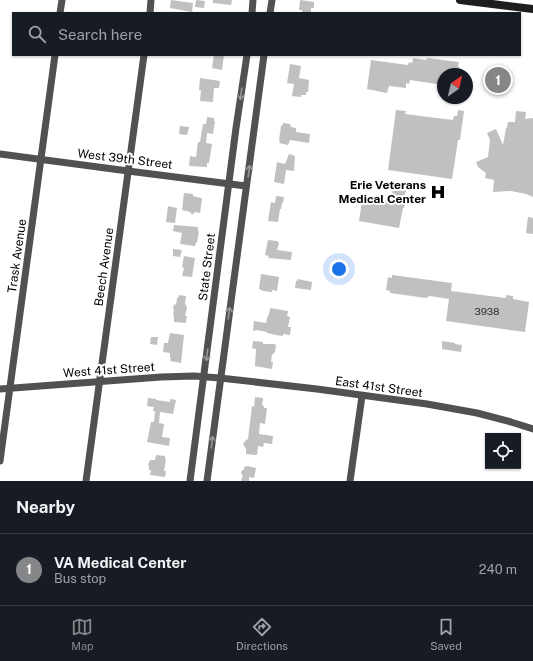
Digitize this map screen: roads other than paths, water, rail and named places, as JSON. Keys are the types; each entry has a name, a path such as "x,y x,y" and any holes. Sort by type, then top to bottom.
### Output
{"main road":[{"path":"460,0 533,9"}],"street":[{"path":"60,12 62,0"},
{"path":"150,12 152,0"},
{"path":"252,12 253,0"},
{"path":"270,12 272,0"},
{"name":"Trask Avenue","path":"0,460 55,56"},
{"name":"Beech Avenue","path":"86,481 144,56"},
{"name":"State Street","path":"190,481 236,128 247,56"},
{"path":"207,481 264,56"},
{"name":"West 39th Street","path":"0,154 246,186"},
{"name":"West 41st Street","path":"0,389 161,377 220,378"},
{"name":"East 41st Street","path":"220,378 427,404 477,413 533,429"},
{"path":"350,481 362,396"}],"place":[{"name":"VA Medical Center","path":"498,80"},
{"name":"Erie Veterans Medical Center","path":"438,192"}]}
